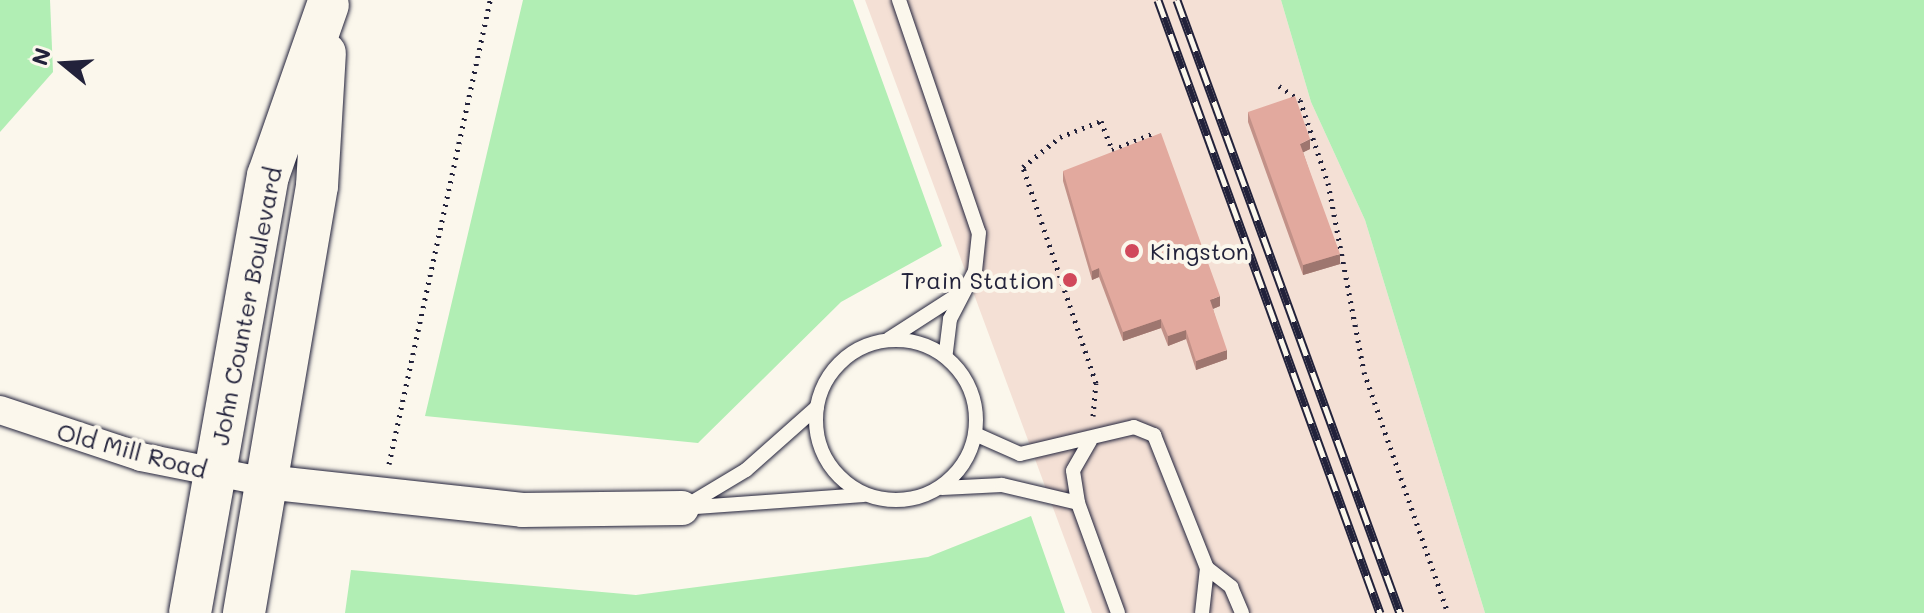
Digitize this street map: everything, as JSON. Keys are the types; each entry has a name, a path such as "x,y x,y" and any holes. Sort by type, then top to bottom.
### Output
{"main road":[{"name":"John Counter Boulevard","path":"190,613 268,176 328,2"},
{"name":"John Counter Boulevard","path":"244,613 317,186 328,2"}],"street":[{"name":"Old Mill Road","path":"0,410 93,443 213,473 266,482"},
{"path":"266,482 380,499 522,510 682,508"}],"lane":[{"path":"899,0 979,233 966,289 950,319 945,357"},
{"path":"682,508 746,470 817,407 841,361 889,340 966,289"},
{"path":"889,340 914,341 945,357 972,392 975,434 961,469 941,488"},
{"path":"817,407 825,458 864,495"},
{"path":"975,434 1020,454 1090,441 1134,427 1154,435 1207,568 1202,613"},
{"path":"1090,441 1073,471 1078,503 1118,613"},
{"path":"682,508 864,495 890,501 941,488 1002,485 1078,503"},
{"path":"1207,568 1231,587 1242,613"}],"path":[{"path":"380,499 434,284 490,0"},
{"path":"1279,86 1300,100 1328,183 1364,372 1448,613"},
{"path":"1090,441 1096,383 1023,167 1060,137 1101,121 1112,150 1152,134"}],"shaded area":[{"path":"865,0 1281,0 1311,102 1365,220 1485,613 1092,613"}],"green space":[{"path":"0,0 50,0 53,72 0,132"},
{"path":"523,0 853,0 942,246 841,302 698,443 425,416"},
{"path":"1281,0 1924,0 1924,613 1485,613 1365,220 1311,102"},
{"path":"1031,516 1065,613 345,613 351,570 636,595 928,557"}],"building":[{"path":"1295,96 1310,139 1300,144 1340,254 1303,265 1248,112"},
{"path":"1161,133 1220,296 1210,300 1227,350 1196,361 1186,330 1168,336 1161,319 1123,332 1099,268 1092,271 1063,171"}],"railway":[{"path":"1158,0 1380,613"},
{"path":"1177,0 1400,613"}],"place":[{"name":"Kingston","path":"1132,251"},
{"name":"Train Station","path":"1070,280"}]}
